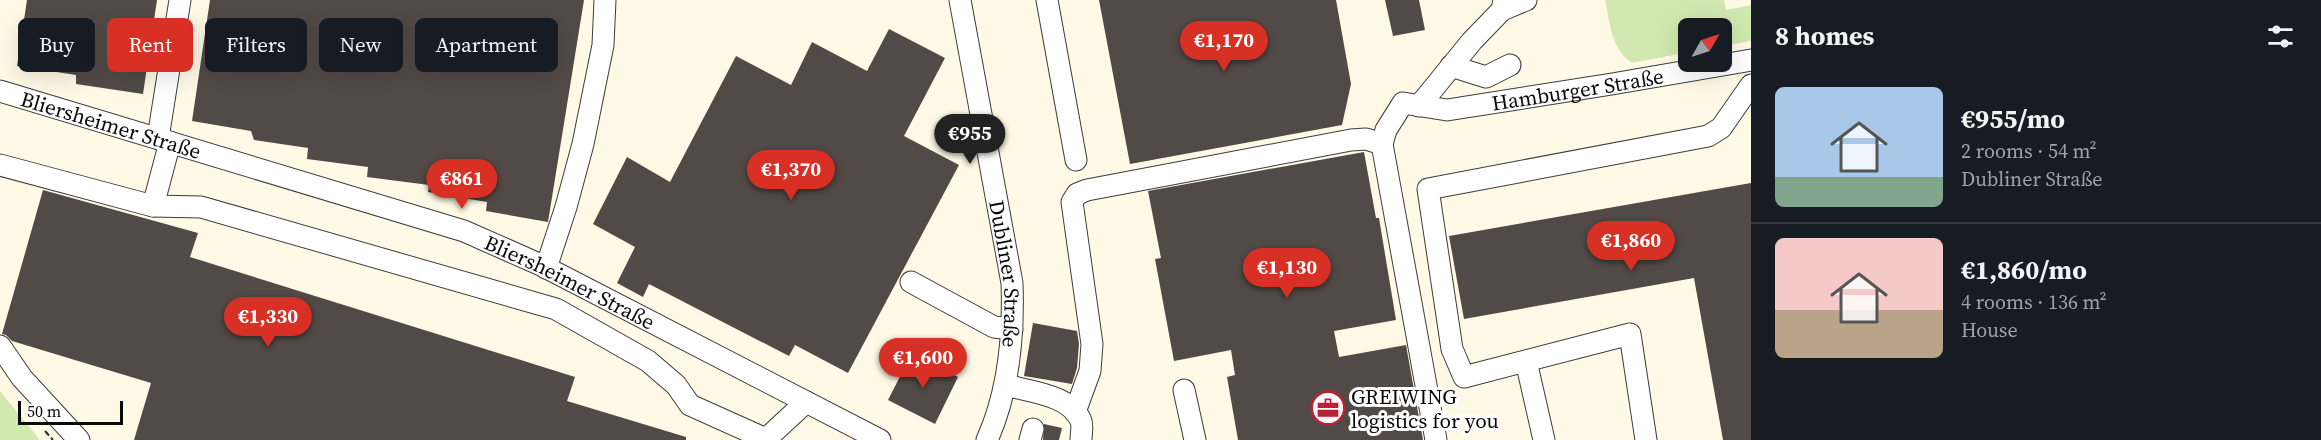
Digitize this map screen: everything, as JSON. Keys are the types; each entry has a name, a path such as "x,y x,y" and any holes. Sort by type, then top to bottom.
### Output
{"street":[{"path":"153,206 164,140 180,0"},
{"path":"546,268 564,217 583,144 603,45 604,0"},
{"name":"Dubliner Straße","path":"960,0 1012,283 1006,385 987,440"},
{"path":"1047,0 1076,160"},
{"path":"1436,440 1382,144 1386,130 1451,66 1503,5 1526,0"},
{"name":"Hamburger Straße","path":"1411,104 1447,110 1751,60"},
{"path":"1451,66 1486,77 1510,65"},
{"path":"1646,440 1630,334 1464,377 1452,349 1428,189 1708,136 1721,128 1751,85"},
{"name":"Bliersheimer Straße","path":"0,91 464,231 546,268 880,440"},
{"path":"1075,412 1090,371 1092,344 1072,202 1077,194 1098,188 1351,140 1366,139 1382,144"},
{"path":"0,165 153,206 201,207 555,309 648,362 676,385 690,405 767,440 806,402"},
{"path":"911,282 994,327 1011,329"},
{"path":"0,346 22,378 79,440"},
{"path":"1526,361 1544,440"},
{"path":"1006,385 1061,400 1075,412 1082,422 1081,440"},
{"path":"1184,390 1195,440"}],"green space":[{"path":"1605,0 1724,0 1726,10 1751,5 1751,41 1732,44 1732,18 1678,18 1678,54 1632,63 1620,50 1610,26"},
{"path":"0,391 40,440 0,440"}],"building":[{"path":"27,0 157,0 154,18 107,18 107,72 146,72 143,94 76,84 76,75 56,72 95,72 95,18 24,18"},
{"path":"210,0 584,0 548,222 486,211 487,202 428,192 429,185 367,177 368,167 307,159 308,148 254,140 251,131 192,121 205,34 205,72 307,72 307,18 207,18"},
{"path":"1099,0 1336,0 1351,84 1342,125 1130,164"},
{"path":"1385,0 1419,0 1425,30 1393,36"},
{"path":"889,29 945,58 904,136 959,165 848,373 795,345 789,356 649,284 643,297 617,283 635,247 593,224 627,157 670,182 736,56 791,85 812,42 867,71"},
{"path":"1364,152 1376,218 1379,218 1396,320 1334,331 1339,357 1406,345 1423,440 1238,440 1227,377 1235,375 1231,350 1174,361 1155,259 1161,258 1148,191"},
{"path":"1751,183 1751,440 1723,440 1694,278 1464,319 1449,236"},
{"path":"43,190 198,233 190,257 575,377 567,401 686,437 686,440 134,440 151,383 12,341 2,334"},
{"path":"1033,323 1077,331 1079,344 1077,368 1072,384 1024,376"},
{"path":"912,353 958,377 935,424 888,400"},
{"path":"1044,424 1062,428 1059,440 1043,440"}],"place":[{"name":"GREIWING logistics for you","path":"1328,408"}]}
